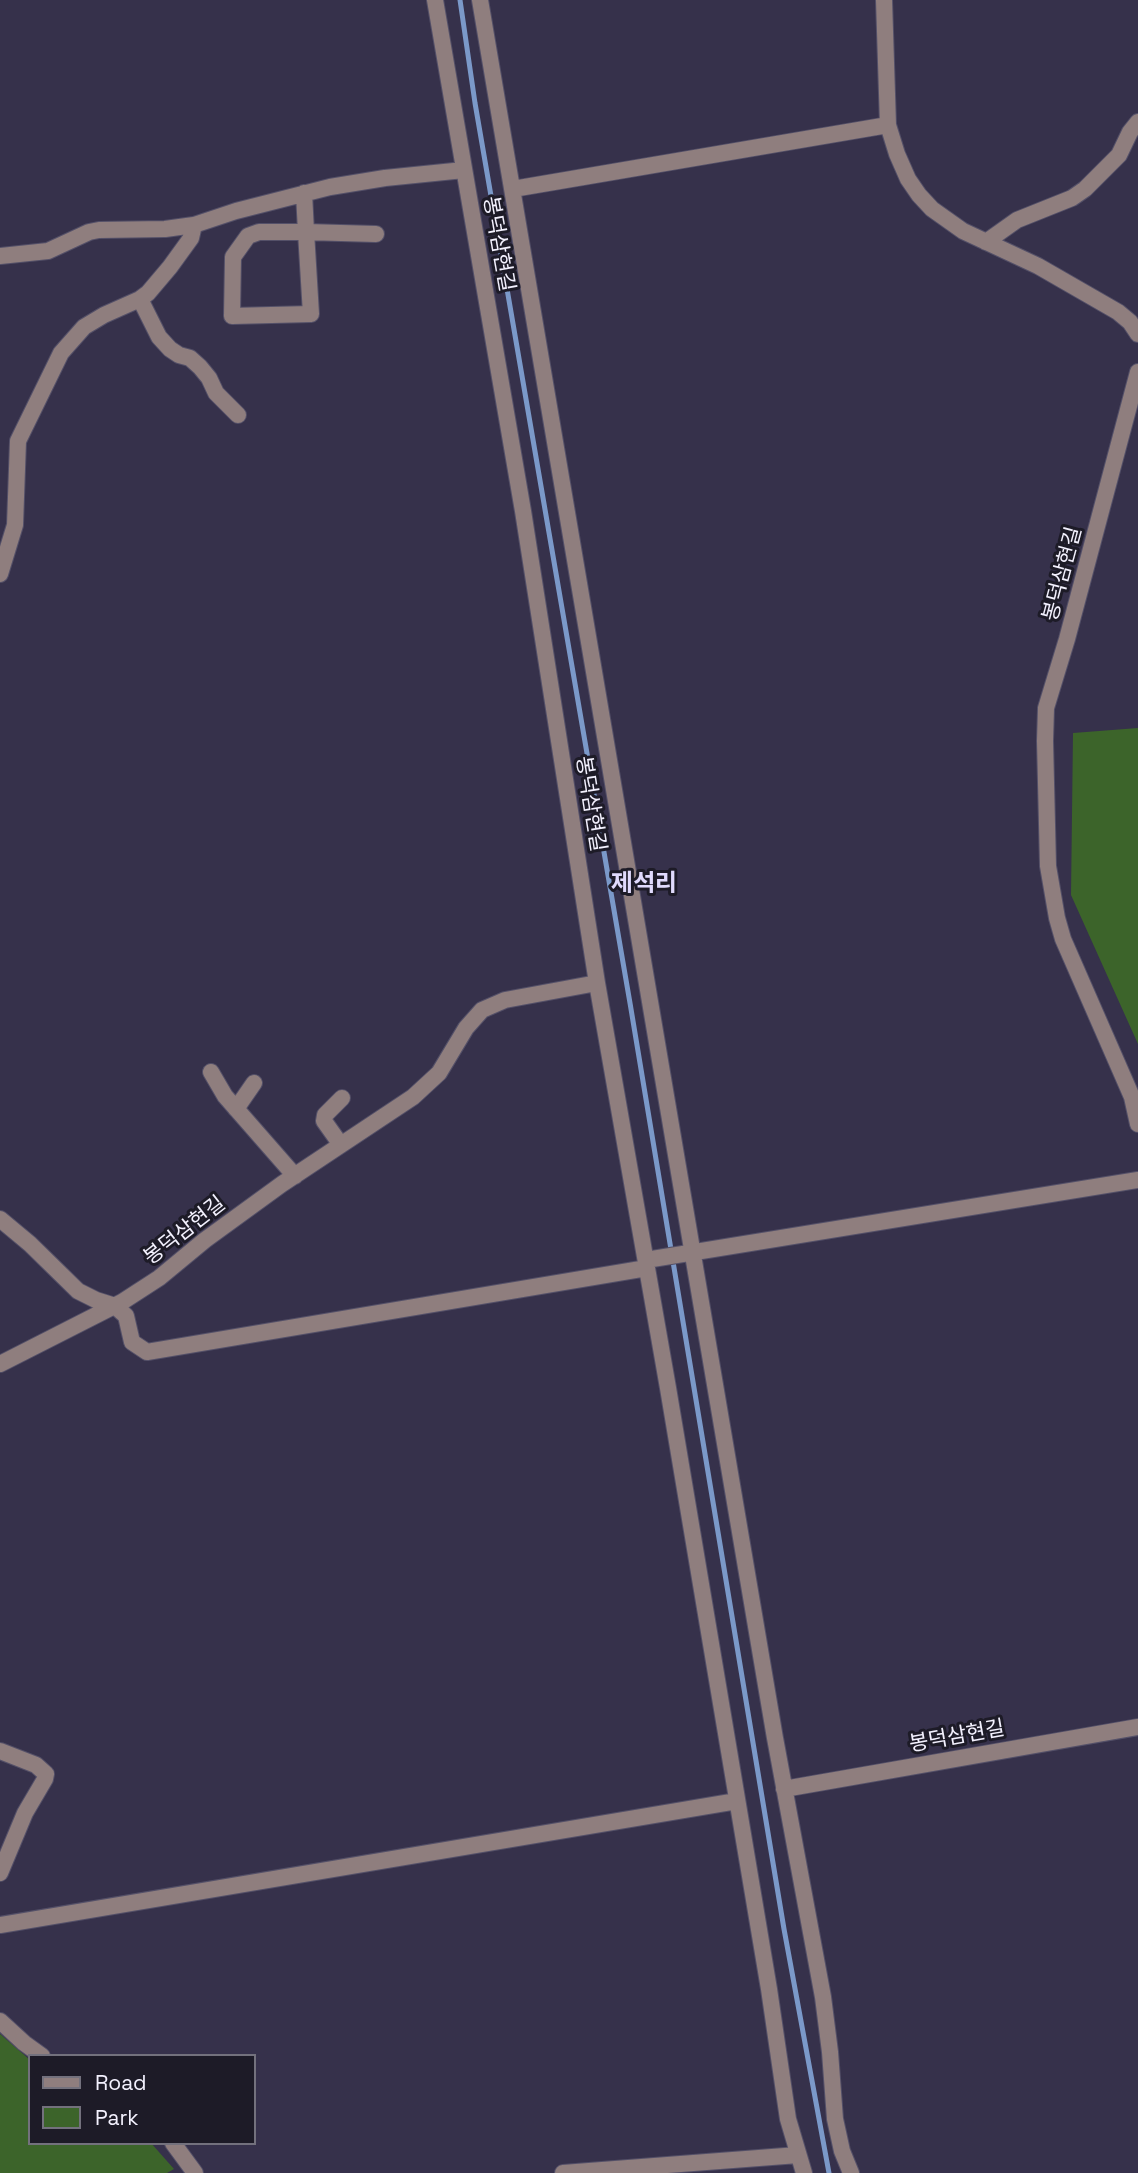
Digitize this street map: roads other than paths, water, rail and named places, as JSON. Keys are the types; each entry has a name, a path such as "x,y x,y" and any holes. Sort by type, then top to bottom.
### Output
{"street":[{"name":"봉덕삼현길","path":"0,1364 115,1306 159,1278 205,1240 295,1175 414,1097 439,1073 466,1028 482,1010 505,1000 597,983 523,511 435,0"},
{"path":"481,0 689,1253 823,1997 835,2119 850,2173"},
{"path":"884,0 888,125 908,179 919,195 946,220 1118,312 1130,322 1138,334"},
{"path":"986,242 1017,219 1065,202 1085,189 1119,155 1138,122"},
{"name":"봉덕삼현길","path":"513,189 888,125"},
{"path":"0,256 48,251 99,230 165,229 194,225 304,193 375,179 464,170"},
{"path":"304,193 306,232 310,314 232,316 233,257 248,236 259,232 306,232 376,234"},
{"path":"0,575 15,525 18,441 61,353 84,327 140,299 170,267 191,238 194,225"},
{"path":"140,299 159,337 170,349 190,358 200,367 216,393 237,415"},
{"name":"봉덕삼현길","path":"1138,372 1135,398 1068,639 1046,708 1045,741 1048,866 1057,918 1063,939 1132,1097 1138,1124"},
{"path":"597,983 651,1262 788,2119 804,2173"},
{"path":"211,1072 225,1096 295,1175"},
{"path":"236,1109 254,1083"},
{"path":"341,1145 324,1121 325,1115 342,1098"},
{"path":"0,1219 78,1291 115,1306 125,1316 132,1342 147,1352 689,1253 1138,1180"},
{"name":"봉덕삼현길","path":"784,1789 1138,1727"},
{"path":"0,1751 36,1765 46,1774 25,1813 0,1873"},
{"path":"0,1925 737,1801"},
{"path":"0,2021 39,2054"},
{"path":"174,2145 195,2173"},
{"path":"564,2173 798,2155"}],"waterway":[{"path":"460,0 475,103 630,1003 784,1929 829,2173"}],"district":[{"name":"제석리","path":"644,884"}]}
